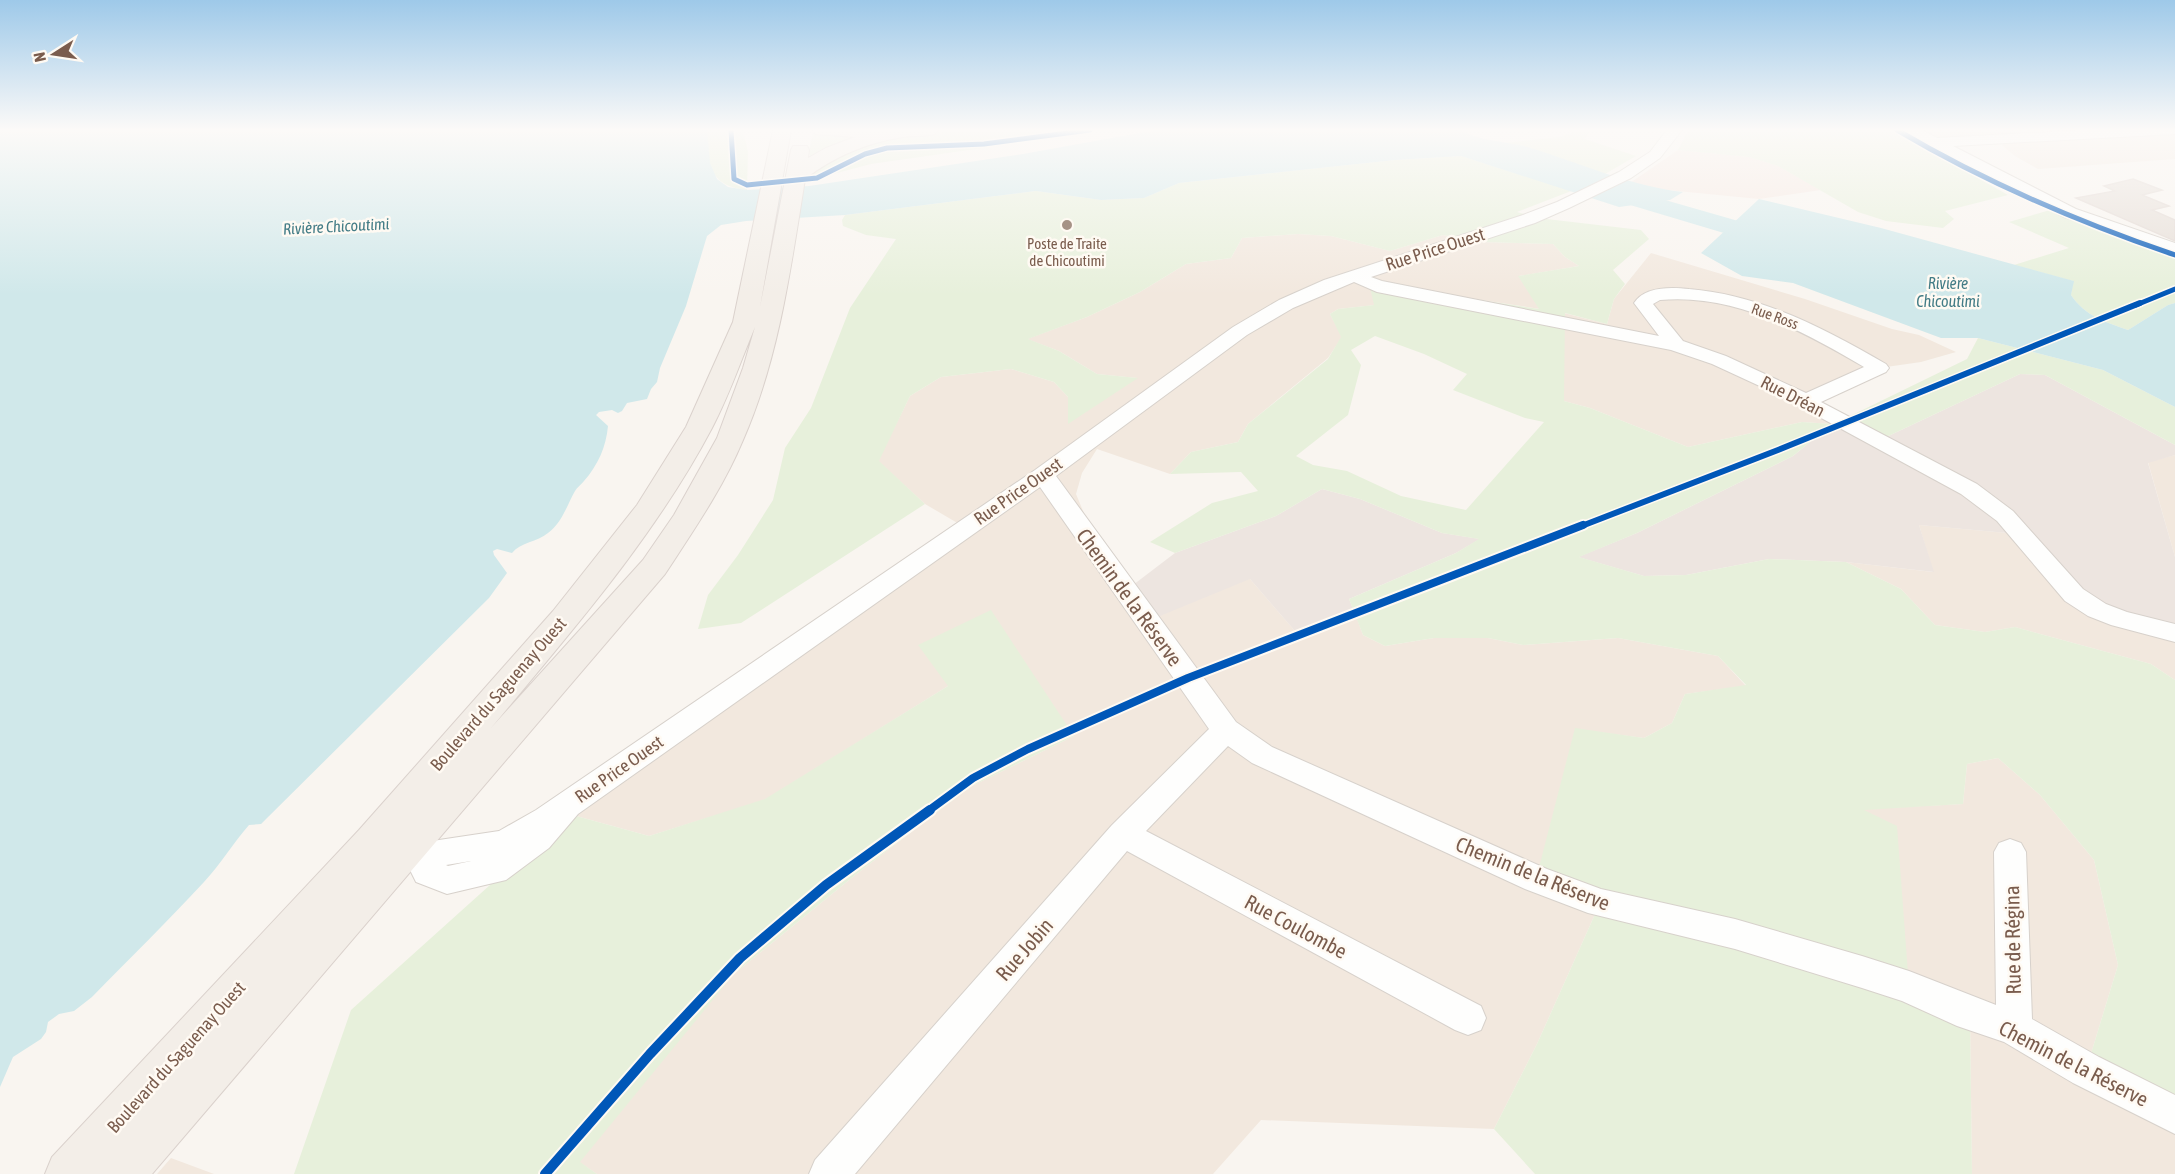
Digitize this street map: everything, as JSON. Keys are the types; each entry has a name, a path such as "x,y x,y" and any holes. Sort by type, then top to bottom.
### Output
{"main road":[{"path":"765,185 773,220"},
{"name":"Boulevard du Saguenay Ouest","path":"120,1174 399,848 654,567 701,498 731,438 755,371 773,220 791,185"},
{"name":"Boulevard du Saguenay Ouest","path":"69,1174 399,848"}],"street":[{"name":"Rue Price Ouest","path":"399,848 427,872 447,880 495,870 538,839 568,804 1043,475 1240,331 1286,304 1330,284 1530,219 1605,185"},
{"path":"2018,185 2070,213 2175,249"},
{"name":"Rue Dréan","path":"1354,276 1377,286 1676,345 1719,360 1784,390 1969,489 2006,516 2074,595 2097,610 2120,620 2175,633"},
{"name":"Rue Ross","path":"1676,345 1643,303 1647,298 1670,294 1729,300 1782,317 1824,335 1880,368 1812,398"},
{"name":"Chemin de la Réserve","path":"1043,475 1226,730 1262,755 1536,879 1600,903 1735,934 1862,972 1909,987 1970,1014 2014,1028 2086,1070 2175,1115"},
{"name":"Rue Jobin","path":"829,1174 1123,834 1226,730"},
{"name":"Rue Coulombe","path":"1123,834 1468,1018"},
{"name":"Rue de Régina","path":"2010,852 2014,1028"}],"shaded area":[{"path":"1639,185 1812,185 1821,190 1759,199 1667,190"},
{"path":"1298,234 1331,236 1390,251 1443,235 1482,242 1553,244 1565,257 1579,266 1519,276 1540,309 1369,283 1375,305 1338,309 1330,314 1342,337 1328,358 1248,424 1238,442 1191,452 1170,474 1097,449 1082,473 1076,494 1088,523 1133,585 1250,579 1301,638 1356,616 1363,635 1385,646 1434,638 1488,638 1523,645 1618,638 1718,656 1746,686 1685,694 1672,723 1644,738 1575,729 1600,903 1537,1044 1494,1129 1261,1120 1213,1174 597,1174 579,1162 609,1122 734,974 854,876 970,787 1074,736 948,686 765,800 649,836 569,814 966,528 925,504 878,461 910,396 941,377 1011,369 1054,382 1068,397 1137,378 1097,374 1059,351 1027,339 1087,317 1140,292 1186,264 1231,258 1242,238"},
{"path":"1651,253 1805,299 1892,329 1919,335 1956,352 1921,362 1879,368 1813,398 1832,424 1802,422 1688,447 1590,408 1564,401 1564,313 1607,324 1614,299"},
{"path":"2020,374 2045,375 2175,445 2175,455 2148,463 2175,557 2175,626 2126,614 2100,602 2079,588 2029,535 1919,525 1934,572 1846,562 1769,559 1686,575 1644,576 1578,557 1637,533 1793,456 1832,424 1882,439"},
{"path":"2175,455 2175,557 2148,462"},
{"path":"1322,489 1360,499 1442,533 1480,539 1456,553 1349,599 1356,616 1301,638 1250,579 1155,618 1133,585 1175,553 1276,516"},
{"path":"1919,525 2029,535 2175,626 2175,680 2151,664 2015,627 1985,632 1935,625 1901,589 1846,562 1933,572"},
{"path":"1998,758 2040,795 2094,860 2118,965 2086,1070 2175,1115 2175,1174 1972,1174 1970,1014 1909,987 1863,809 1963,804 1967,764"},
{"path":"171,1158 214,1174 157,1174"}],"green space":[{"path":"727,185 747,185 747,190"},
{"path":"1175,185 1565,185 1579,188 1517,212 1538,218 1641,230 1649,239 1613,270 1625,284 1614,299 1607,324 1565,313 1564,401 1590,408 1688,447 1802,422 1832,424 1793,456 1637,533 1579,557 1644,576 1686,575 1769,559 1846,562 1901,589 1935,625 1985,632 2015,627 2151,664 2175,680 2175,1115 2086,1070 2118,965 2094,860 2040,795 1998,758 1967,764 1963,804 1864,810 1897,826 1909,987 1970,1014 1972,1174 1535,1174 1494,1129 1537,1044 1600,903 1536,879 1575,728 1644,738 1672,723 1685,694 1746,685 1718,656 1618,638 1523,645 1488,638 1434,638 1385,646 1363,635 1349,599 1456,553 1479,539 1442,533 1360,499 1322,489 1276,516 1175,553 1150,542 1212,503 1258,491 1241,472 1170,474 1191,452 1238,442 1248,424 1328,359 1341,337 1330,314 1338,309 1374,305 1369,283 1539,309 1518,276 1579,266 1565,257 1553,244 1482,242 1443,235 1390,251 1331,236 1298,234 1242,238 1231,258 1186,264 1140,292 1087,317 1028,339 1059,351 1097,374 1138,378 1068,424 1068,397 1054,382 1011,369 941,377 910,396 879,461 925,504 741,623 698,629 708,595 738,555 773,500 785,448 811,408 850,308 896,239 866,235 843,226 842,220 845,215 1036,191 1101,200 1144,198","holes":["1375,336 1424,354 1467,374 1453,390 1525,418 1544,422 1466,510 1401,496 1347,471 1313,465 1296,456 1348,415 1361,365 1351,350"]},
{"path":"1811,185 1990,185 2008,195 1945,211 1954,219 1943,228 1886,221 1858,212"},
{"path":"2050,210 2114,235 2175,255 2175,303 2128,330 2104,321 2083,308 2071,295 2073,281 2014,265 2069,248 2009,222"},
{"path":"1978,338 2103,370 2175,407 2175,445 2045,375 2020,374 1882,439 1844,419 1967,359"},
{"path":"991,610 1074,736 970,787 854,876 734,974 580,1162 597,1174 294,1174 351,1010 569,814 649,836 765,799 948,686 918,645"}],"water":[{"path":"0,185 725,185 747,190 817,185 1175,185 1144,198 1101,200 1036,191 845,215 746,221 721,225 707,236 686,306 660,368 657,382 647,399 627,403 618,413 612,410 599,412 596,415 608,426 603,448 593,469 576,490 564,514 553,529 544,536 520,546 512,553 497,549 493,551 507,573 489,598 261,824 249,825 204,882 92,997 74,1011 59,1014 48,1022 46,1032 41,1039 13,1057 0,1087"},
{"path":"1550,185 1643,185 1683,192 1670,200 1619,207"},
{"name":"Rivière Chicoutimi","path":"1759,199 1881,228 2074,281 2071,295 2083,308 2104,321 2128,330 2175,303 2175,407 2103,370 1978,338 1941,338 1793,283 1742,276 1701,253"}],"building":[{"path":"2148,185 2162,190 2142,195 2169,206 2152,210 2175,220 2175,241 2076,198 2115,191 2104,186"}],"waterway":[{"name":"Rivière Chicoutimi","path":"1599,188 1781,242"}],"cycle path":[{"path":"1998,185 2067,216 2175,255"},
{"path":"545,1174 650,1054 740,958 826,885 973,778 1028,749 1188,678 1778,450 2175,289"}],"place":[{"name":"Poste de Traite de Chicoutimi","path":"1067,225"}]}
